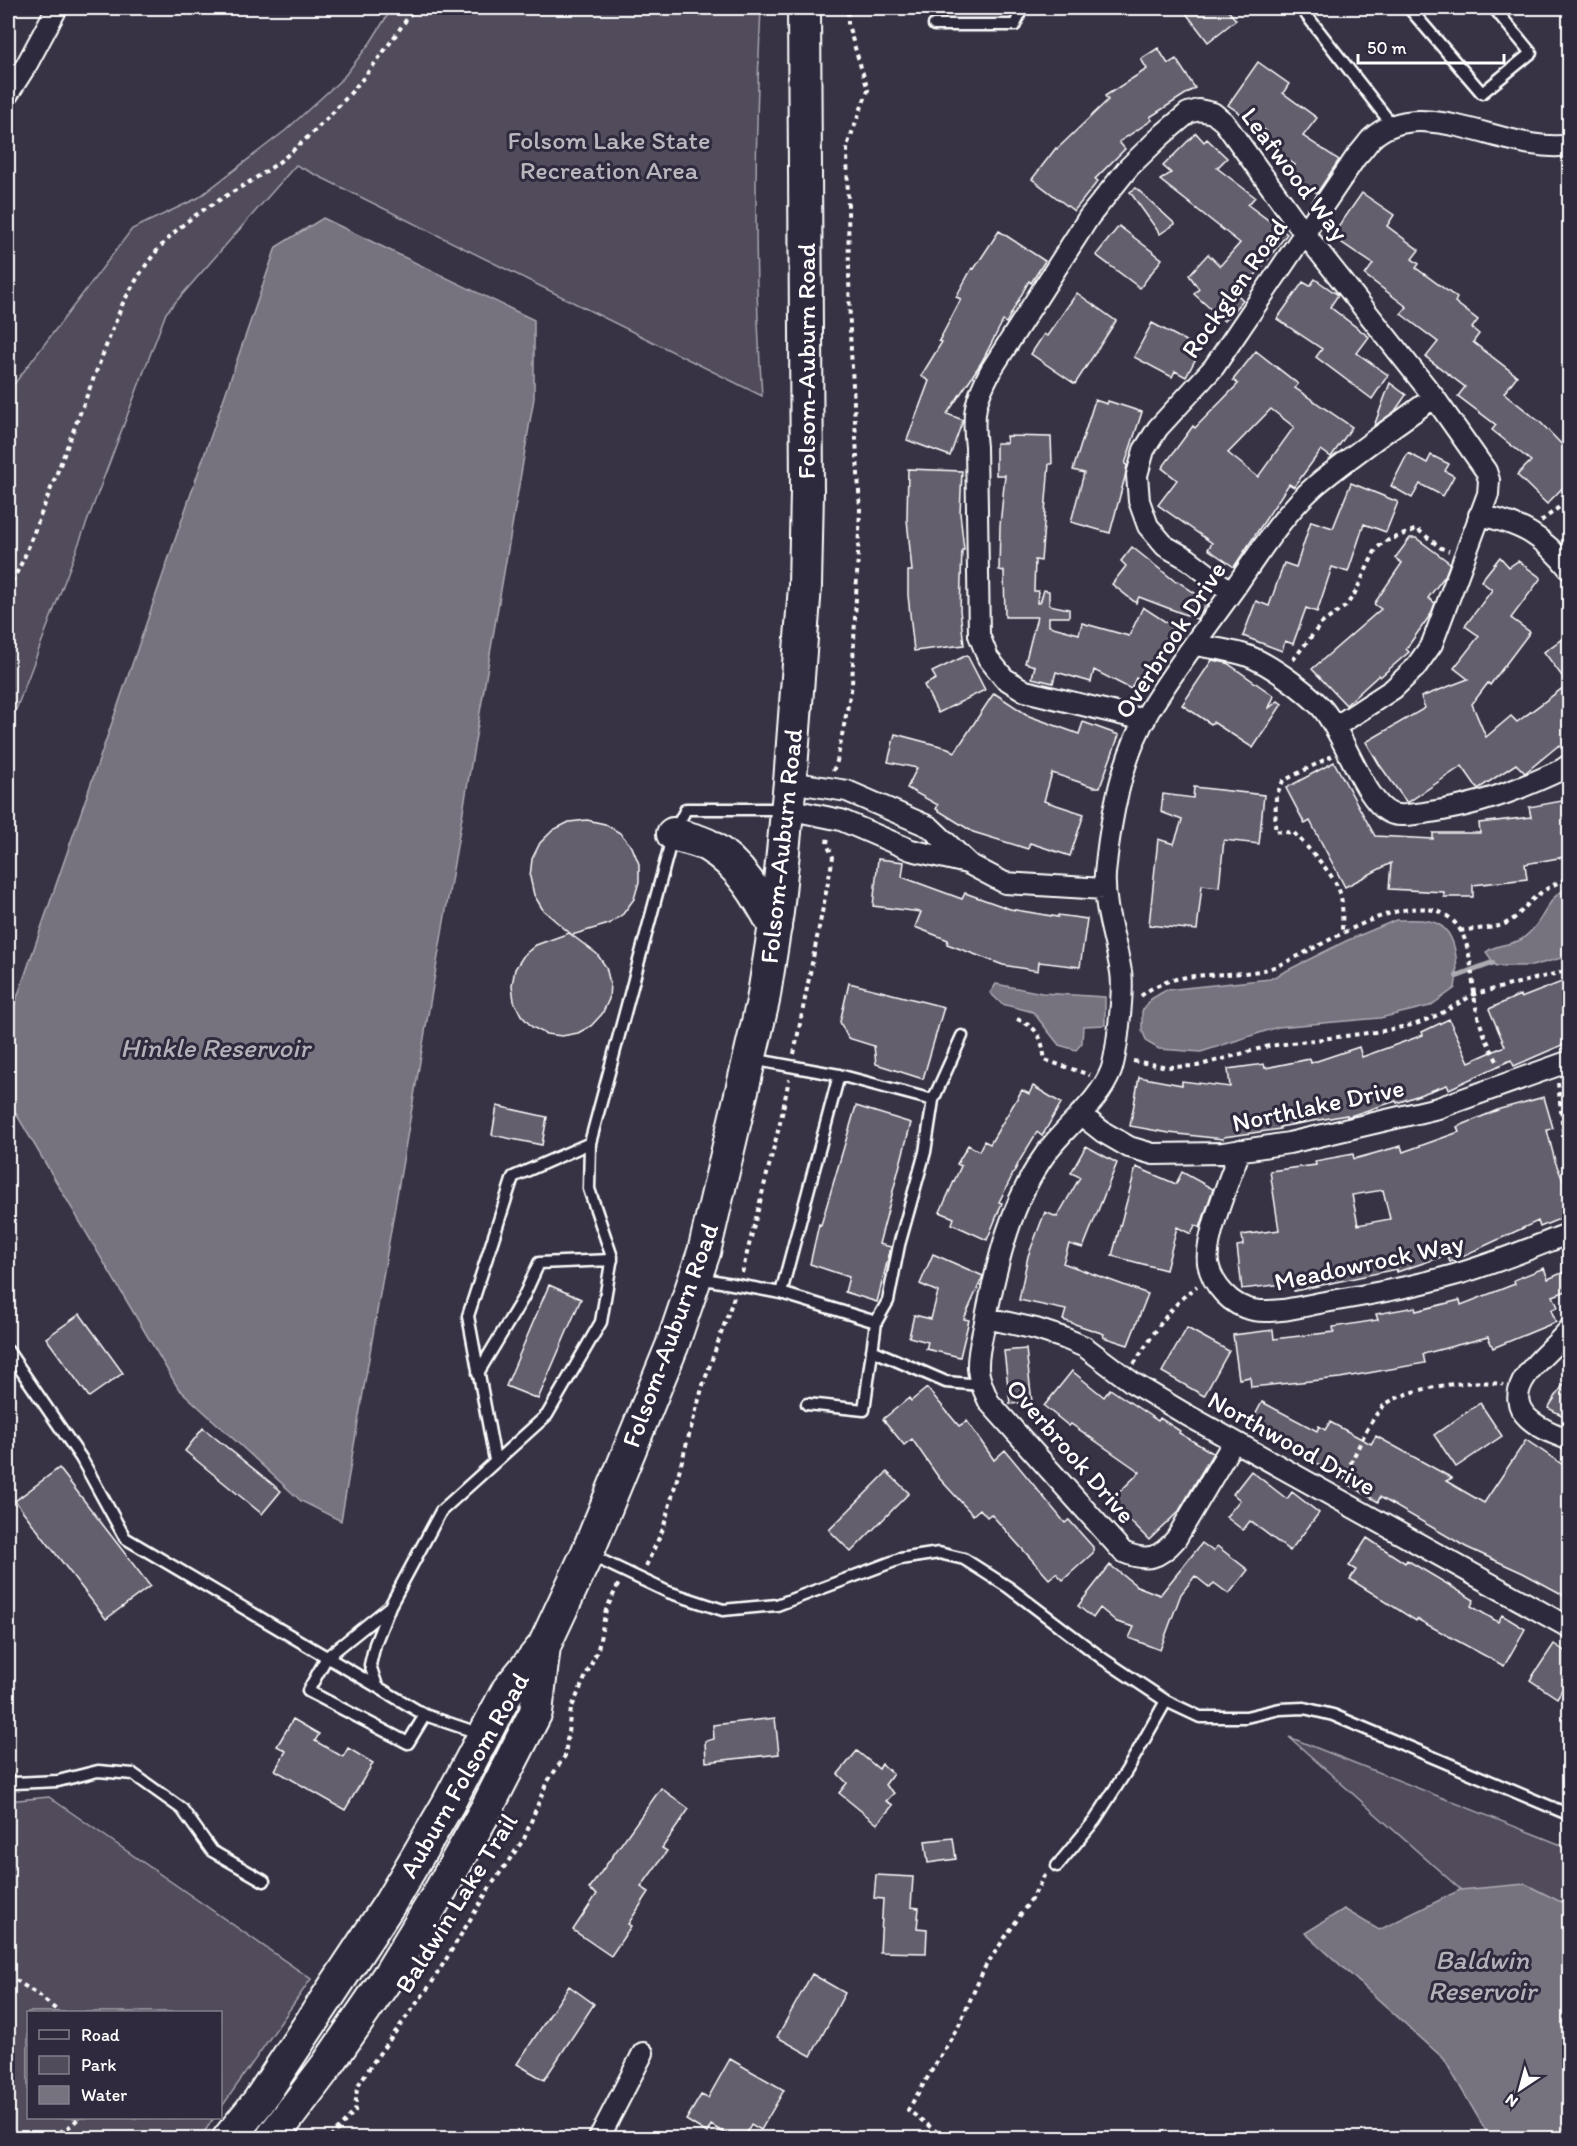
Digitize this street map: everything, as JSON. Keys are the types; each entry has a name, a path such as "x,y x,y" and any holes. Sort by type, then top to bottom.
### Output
{"main road":[{"name":"Folsom-Auburn Road","path":"544,1646 587,1554 672,1346 696,1278 750,1059 763,1001 775,927 805,586 807,491 804,8"},
{"path":"673,834 708,845 732,864 761,901 775,927"},
{"name":"Auburn Folsom Road","path":"229,2139 260,2100 390,1903 448,1804 508,1690 544,1646"},
{"name":"Auburn Folsom Road","path":"272,2139 328,2064 389,1975 487,1808 536,1712 544,1646"}],"street":[{"path":"8,94 57,8"},
{"name":"Leafwood Way","path":"1145,720 1025,691 1004,678 988,658 979,635 977,610 976,447 973,420 978,394 991,370 1089,217 1129,167 1168,128 1188,113 1199,110 1213,113 1224,122 1305,234 1434,397 1486,471 1489,480 1488,494 1432,644 1415,668 1393,689 1335,727"},
{"name":"Rockglen Road","path":"1231,592 1188,559 1165,546 1148,526 1139,501 1137,476 1144,450 1158,428 1214,367 1362,151 1372,138 1393,126 1417,121 1532,144 1569,146"},
{"name":"Overbrook Drive","path":"1234,1441 1176,1539 1166,1550 1153,1557 1138,1558 1124,1552 989,1402 981,1385 978,1366 986,1318 1006,1232 1018,1202 1048,1150 1106,1081 1114,1058 1122,976 1104,889 1108,835 1117,794 1145,720 1231,592 1292,510 1315,486 1434,397"},
{"path":"1479,515 1510,522 1538,537 1569,570"},
{"path":"1195,645 1248,656 1281,675 1321,707 1335,727 1372,797 1380,808 1392,814 1406,815 1455,809 1513,792 1569,764"},
{"path":"788,795 848,791 930,826 969,864"},
{"path":"788,795 911,850 969,864 1005,883 1104,889"},
{"name":"Northlake Drive","path":"1080,1114 1103,1132 1129,1147 1153,1154 1223,1153 1318,1137 1438,1108 1563,1063"},
{"name":"Meadowrock Way","path":"1240,1150 1209,1241 1208,1263 1216,1284 1231,1301 1252,1310 1274,1311 1384,1292 1454,1276 1569,1235"},
{"name":"Northwood Drive","path":"986,1318 1064,1338 1084,1347 1125,1378 1569,1628"},
{"path":"1569,1328 1526,1376 1519,1390 1520,1406 1527,1420 1569,1440"},
{"path":"599,2139 643,2053"}],"lane":[{"path":"934,25 1015,25 1022,8"},
{"path":"1301,8 1393,126"},
{"path":"1409,8 1482,93 1531,53 1494,8"},
{"path":"377,1686 370,1665 375,1644 390,1606 441,1511 547,1415 601,1322 612,1260 589,1189 590,1143 673,834 686,809 788,795"},
{"path":"807,1404 864,1410 876,1322 888,1301 899,1245 925,1152 933,1100 962,1036"},
{"path":"750,1059 839,1075 933,1100"},
{"path":"782,1293 839,1075"},
{"path":"495,1460 468,1316 513,1178 590,1143"},
{"path":"478,1373 523,1298 539,1263 612,1260"},
{"path":"696,1278 782,1293 876,1322"},
{"path":"872,1350 946,1382 981,1385"},
{"path":"8,1351 81,1458 125,1538 425,1715 484,1735"},
{"path":"587,1554 668,1592 723,1610 777,1605 900,1559 939,1553 964,1559 1008,1587 1103,1659 1166,1701 1200,1717 1246,1717 1280,1708 1304,1708 1333,1715 1569,1815"},
{"path":"390,1606 327,1658 308,1691 408,1743 425,1715"},
{"path":"1053,1866 1095,1820 1127,1770 1166,1701"},
{"path":"8,1779 14,1783 58,1781 98,1771 133,1774 182,1809 212,1851 264,1881"}],"path":[{"path":"8,591 24,558 122,305 139,274 153,254 178,229 274,165 326,121 381,57 414,8"},
{"path":"836,764 852,685 860,509 849,333 847,146 868,90 848,25 848,8"},
{"path":"1526,530 1569,499"},
{"path":"1281,675 1321,624 1346,606 1355,593 1376,549 1384,542 1417,529 1441,548 1464,556"},
{"path":"1342,933 1343,913 1339,890 1315,855 1294,833 1275,831 1276,796 1282,781 1346,748"},
{"path":"644,1572 663,1529 703,1385 747,1260 781,1119 832,857"},
{"path":"1460,931 1496,927 1510,921 1535,897 1569,877"},
{"path":"1139,1006 1142,995 1157,986 1192,975 1263,970 1284,963 1381,916 1411,909 1437,911 1456,924 1465,940 1473,975 1477,1012 1487,1041 1508,1083"},
{"path":"1114,1058 1168,1067 1197,1066 1269,1046 1383,1031 1416,1024 1438,1015 1475,994 1569,970"},
{"path":"1017,1018 1033,1026 1041,1039 1046,1060 1106,1081"},
{"path":"1135,1050 1136,1062"},
{"path":"1563,1063 1565,1149 1569,1165"},
{"path":"1125,1378 1164,1317 1180,1298 1214,1278"},
{"path":"1335,1497 1370,1426 1385,1404 1411,1393 1460,1383 1495,1383 1519,1390"},
{"name":"Baldwin Lake Trail","path":"330,2139 355,2111 357,2087 431,1984 490,1887 524,1839 546,1784 565,1756 571,1709 598,1649 606,1610 625,1572"},
{"path":"945,2139 908,2110 958,2028 985,1967 1053,1866"},
{"path":"8,1975 57,2011"},
{"path":"42,2139 76,2122 78,2119"}],"green space":[{"name":"Folsom Lake State Recreation Area","path":"392,8 761,8 756,202 757,299 762,396 296,165 166,313 8,731 8,392 132,229 198,198 286,130 343,78 370,43"},
{"path":"1289,1737 1569,1848 1569,1986"},
{"path":"49,1797 311,1979 222,2107 222,2011 27,2011 27,2119 213,2119 200,2138 8,2138 8,1801"}],"water":[{"name":"Hinkle Reservoir","path":"323,218 534,320 534,398 341,1521 301,1501 178,1388 8,1100 8,1024 276,247"},
{"path":"1569,888 1569,904 1566,905 1564,931 1569,931 1569,956 1532,966 1496,966 1486,952 1523,938 1537,924 1557,895"},
{"path":"1396,920 1429,921 1439,924 1451,938 1457,969 1455,988 1430,1006 1380,1018 1278,1027 1201,1052 1159,1049 1147,1042 1142,1030 1142,1011 1151,999 1166,990 1270,979 1346,941"},
{"path":"996,984 1042,993 1105,997 1105,1025 1083,1026 1082,1043 1076,1050 1059,1045 1033,1012 1002,1004 990,993"},
{"name":"Baldwin Reservoir","path":"1525,1884 1569,1906 1569,2138 1490,2138 1444,2059 1305,1933 1344,1909 1379,1930 1460,1890"}],"building":[{"path":"1182,8 1226,8 1236,20 1208,42"},
{"path":"1158,48 1168,64 1176,59 1195,88 1150,117 1152,120 1119,142 1125,149 1095,179 1098,181 1074,211 1032,179 1056,148 1108,100 1105,96 1147,69 1141,59"},
{"path":"1258,62 1289,84 1283,93 1317,118 1303,136 1339,160 1317,193 1289,173 1295,165 1260,139 1266,131 1228,105"},
{"path":"1196,133 1204,142 1207,139 1227,158 1217,168 1255,197 1248,205 1287,234 1259,271 1237,294 1243,300 1224,321 1194,294 1199,289 1189,275 1208,254 1220,266 1240,243 1160,180 1171,173 1163,166"},
{"path":"1136,188 1175,224 1160,234 1130,192"},
{"path":"1362,193 1394,215 1387,226 1419,250 1412,259 1419,264 1416,268 1457,298 1455,302 1478,320 1472,328 1479,334 1473,342 1517,376 1504,393 1541,423 1569,452 1569,481 1547,504 1517,475 1531,461 1492,430 1496,425 1458,396 1465,387 1426,357 1438,342 1401,314 1407,307 1365,275 1373,264 1332,236"},
{"path":"1119,226 1162,259 1140,288 1096,255"},
{"path":"999,231 1045,261 1031,283 1029,281 1006,323 1003,321 981,363 947,414 963,420 950,456 907,440 929,381 921,376 942,342 939,341 961,299 956,297 972,268 974,269"},
{"path":"1315,279 1338,295 1330,307 1369,337 1357,353 1388,375 1372,399 1316,357 1322,349 1277,319 1303,282 1310,286"},
{"path":"1077,293 1116,321 1075,384 1031,354 1044,334 1047,336"},
{"path":"1152,323 1201,349 1186,377 1175,371 1172,377 1134,357"},
{"path":"1256,351 1298,384 1295,388 1352,427 1331,457 1321,450 1294,487 1289,484 1234,567 1208,549 1212,543 1158,505 1177,480 1162,468 1193,426 1195,428 1238,384 1233,380","holes":["1271,409 1294,427 1258,477 1228,453"]},
{"path":"1390,383 1406,395 1395,411 1374,426"},
{"path":"1095,400 1107,404 1108,401 1142,412 1125,464 1127,465 1125,477 1110,533 1071,522 1084,473 1073,470"},
{"path":"1006,436 1051,437 1052,464 1049,464 1041,561 1035,560 1034,591 1038,591 1037,603 1040,603 1044,590 1049,591 1049,605 1069,609 1069,617 1049,617 1049,626 1079,634 1082,623 1129,636 1143,607 1172,626 1143,681 1136,678 1131,689 1094,670 1091,682 1056,672 1053,683 1032,678 1035,666 1025,663 1037,617 1005,617 1004,571 999,570 1005,475 996,475 996,443 1007,443"},
{"path":"1408,453 1427,463 1431,455 1449,464 1445,471 1454,476 1443,496 1420,484 1412,498 1391,486"},
{"path":"908,469 962,471 960,513 964,550 962,550 960,610 964,645 914,651 908,595 908,571 912,571 907,519"},
{"path":"1351,483 1398,502 1386,532 1364,524 1348,572 1332,567 1317,612 1306,608 1293,644 1285,641 1282,651 1243,636 1256,601 1269,606 1284,563 1296,567 1311,521 1333,528"},
{"path":"1410,538 1416,538 1450,563 1445,576 1428,598 1435,603 1431,614 1406,649 1409,652 1346,705 1312,669 1381,609 1374,604 1402,563 1395,558"},
{"path":"1132,547 1176,582 1208,602 1197,619 1139,597 1136,603 1112,584 1126,566 1121,561"},
{"path":"1500,557 1509,567 1518,561 1541,578 1511,618 1530,632 1490,685 1488,683 1472,704 1486,737 1511,716 1517,722 1568,684 1544,652 1569,634 1569,752 1565,753 1559,745 1525,773 1516,764 1478,789 1462,766 1407,803 1366,742 1425,708 1421,697 1468,679 1454,668 1479,636 1465,626 1492,590 1481,581"},
{"path":"967,655 985,690 938,713 924,685 936,679 932,672"},
{"path":"1212,660 1227,663 1274,696 1269,708 1278,701 1282,704 1253,748 1182,705"},
{"path":"994,693 1029,716 1079,734 1083,722 1119,735 1100,787 1052,773 1044,801 1084,814 1070,856 1030,843 1028,849 973,832 936,809 938,805 907,788 917,768 888,762 895,734 948,748 955,752"},
{"path":"1334,762 1375,836 1433,839 1433,833 1480,833 1479,823 1531,817 1529,807 1567,800 1569,856 1525,864 1527,879 1473,885 1473,897 1444,897 1444,892 1389,889 1391,863 1345,887 1310,821 1305,824 1286,788"},
{"path":"1194,787 1264,795 1259,844 1224,840 1219,887 1202,885 1197,930 1149,925 1158,839 1174,844 1182,820 1161,812 1163,794 1193,798"},
{"path":"587,820 605,824 620,833 632,847 639,864 639,882 634,899 623,914 609,924 572,935 543,910 534,895 530,877 532,859 540,843 553,830 569,822"},
{"path":"878,859 904,862 902,877 962,899 965,893 1010,909 1087,919 1080,967 1039,962 1038,971 1003,965 947,944 948,940 915,927 921,912 873,906"},
{"path":"569,933 597,954 606,967 610,983 609,999 602,1014 591,1026 578,1033 562,1036 546,1034 532,1027 521,1015 514,1001 512,985 515,969 524,955 536,945"},
{"path":"1569,979 1569,1042 1514,1066 1511,1060 1449,1089 1447,1085 1397,1103 1396,1101 1347,1117 1347,1115 1223,1139 1130,1126 1139,1077 1182,1085 1182,1081 1230,1087 1228,1069 1264,1064 1265,1068 1310,1059 1311,1063 1359,1047 1362,1057 1423,1035 1422,1032 1449,1019 1469,1062 1505,1046 1489,1009 1520,995 1521,998"},
{"path":"849,983 944,1007 923,1079 876,1064 874,1046 848,1038 840,1022"},
{"path":"1033,1086 1061,1103 1042,1136 1037,1132 1020,1160 999,1202 1002,1203 987,1240 952,1224 954,1218 940,1212 961,1166 957,1164 968,1145 979,1151 984,1141 990,1144 1022,1090 1029,1094"},
{"path":"1544,1097 1553,1128 1547,1130 1555,1161 1569,1195 1569,1215 1540,1227 1538,1221 1450,1262 1447,1255 1397,1272 1396,1269 1294,1291 1292,1283 1242,1289 1237,1246 1243,1245 1242,1235 1279,1230 1270,1171 1316,1165 1315,1161 1353,1154 1354,1159 1401,1146 1403,1152 1459,1132 1457,1127 1500,1109","holes":["1383,1190 1390,1219 1358,1225 1352,1195"]},
{"path":"497,1106 547,1117 542,1145 492,1135"},
{"path":"856,1106 911,1123 879,1244 891,1247 877,1302 845,1292 849,1277 810,1264 819,1224 821,1225"},
{"path":"1086,1146 1117,1163 1083,1248 1069,1244 1063,1263 1148,1294 1128,1345 1063,1320 1066,1310 1019,1300 1028,1256 1045,1212 1057,1217 1080,1177 1071,1173"},
{"path":"1136,1167 1176,1184 1182,1172 1213,1189 1200,1228 1195,1225 1191,1234 1177,1227 1166,1270 1112,1256"},
{"path":"933,1254 983,1276 964,1319 969,1320 960,1357 926,1349 928,1342 909,1337 914,1315 931,1319 938,1292 920,1284"},
{"path":"1544,1268 1548,1279 1564,1272 1569,1287 1569,1290 1553,1296 1558,1307 1551,1310 1556,1322 1493,1348 1488,1337 1423,1354 1425,1363 1340,1378 1251,1387 1250,1377 1239,1379 1233,1335 1273,1330 1274,1339 1334,1332 1333,1327 1378,1320 1376,1314 1415,1307 1416,1311 1460,1300 1461,1305 1515,1284 1514,1280"},
{"path":"549,1285 581,1299 538,1399 506,1386"},
{"path":"80,1314 123,1373 89,1397 46,1338"},
{"path":"1187,1328 1229,1351 1204,1396 1162,1372"},
{"path":"1026,1349 1032,1402 1010,1404 1004,1351"},
{"path":"1072,1371 1104,1397 1110,1389 1158,1421 1160,1418 1180,1431 1179,1433 1213,1453 1179,1511 1149,1540 1110,1501 1140,1472 1071,1424 1069,1426 1044,1406"},
{"path":"1569,1376 1569,1419 1548,1408"},
{"path":"927,1388 959,1426 967,1421 994,1460 1005,1450 1065,1523 1069,1520 1093,1547 1093,1553 1063,1580 1056,1573 1049,1579 991,1514 987,1517 980,1509 973,1515 939,1478 912,1439 904,1445 883,1419 909,1398 911,1401"},
{"path":"1262,1402 1317,1431 1319,1426 1325,1430 1330,1422 1371,1444 1376,1436 1452,1478 1446,1481 1484,1503 1526,1440 1569,1469 1569,1598 1523,1573 1466,1547 1380,1497 1378,1502 1348,1484 1350,1481 1250,1425"},
{"path":"1480,1403 1502,1436 1456,1467 1434,1435"},
{"path":"203,1428 281,1491 262,1514 185,1451"},
{"path":"59,1468 150,1586 106,1619 15,1501"},
{"path":"1251,1471 1287,1499 1292,1492 1319,1513 1290,1551 1250,1521 1243,1530 1226,1517 1240,1500 1233,1494"},
{"path":"887,1472 909,1493 851,1552 829,1530"},
{"path":"1367,1538 1405,1563 1407,1560 1474,1600 1471,1606 1498,1622 1502,1615 1525,1629 1504,1666 1417,1619 1416,1621 1350,1579 1356,1570 1349,1566"},
{"path":"1202,1543 1213,1551 1217,1546 1248,1570 1229,1594 1214,1583 1210,1588 1195,1576 1181,1594 1160,1650 1129,1638 1134,1627 1117,1622 1100,1608 1093,1618 1078,1606 1110,1565 1137,1586 1160,1595"},
{"path":"1554,1644 1569,1654 1569,1678 1557,1698 1530,1680"},
{"path":"775,1718 779,1754 706,1762 705,1741 714,1739 713,1725"},
{"path":"293,1719 319,1734 315,1741 343,1757 348,1748 373,1763 345,1810 275,1770 286,1751 277,1746"},
{"path":"857,1751 879,1769 882,1764 893,1774 885,1785 894,1793 886,1801 893,1805 877,1824 839,1793 847,1783 838,1774"},
{"path":"661,1788 689,1809 662,1848 667,1851 641,1887 649,1892 628,1924 631,1926 611,1956 573,1930 597,1894 589,1889"},
{"path":"953,1838 956,1859 928,1863 925,1841"},
{"path":"876,1875 913,1877 911,1907 919,1908 917,1928 927,1929 926,1953 880,1952 883,1899 874,1898"},
{"path":"812,1974 845,1993 811,2056 777,2037"},
{"path":"569,1986 594,2004 544,2080 517,2064"},
{"path":"730,2059 784,2090 761,2130 751,2124 744,2139 734,2139 711,2125 707,2133 686,2120 701,2095 708,2098"}],"waterway":[{"path":"1457,976 1492,963"}]}
